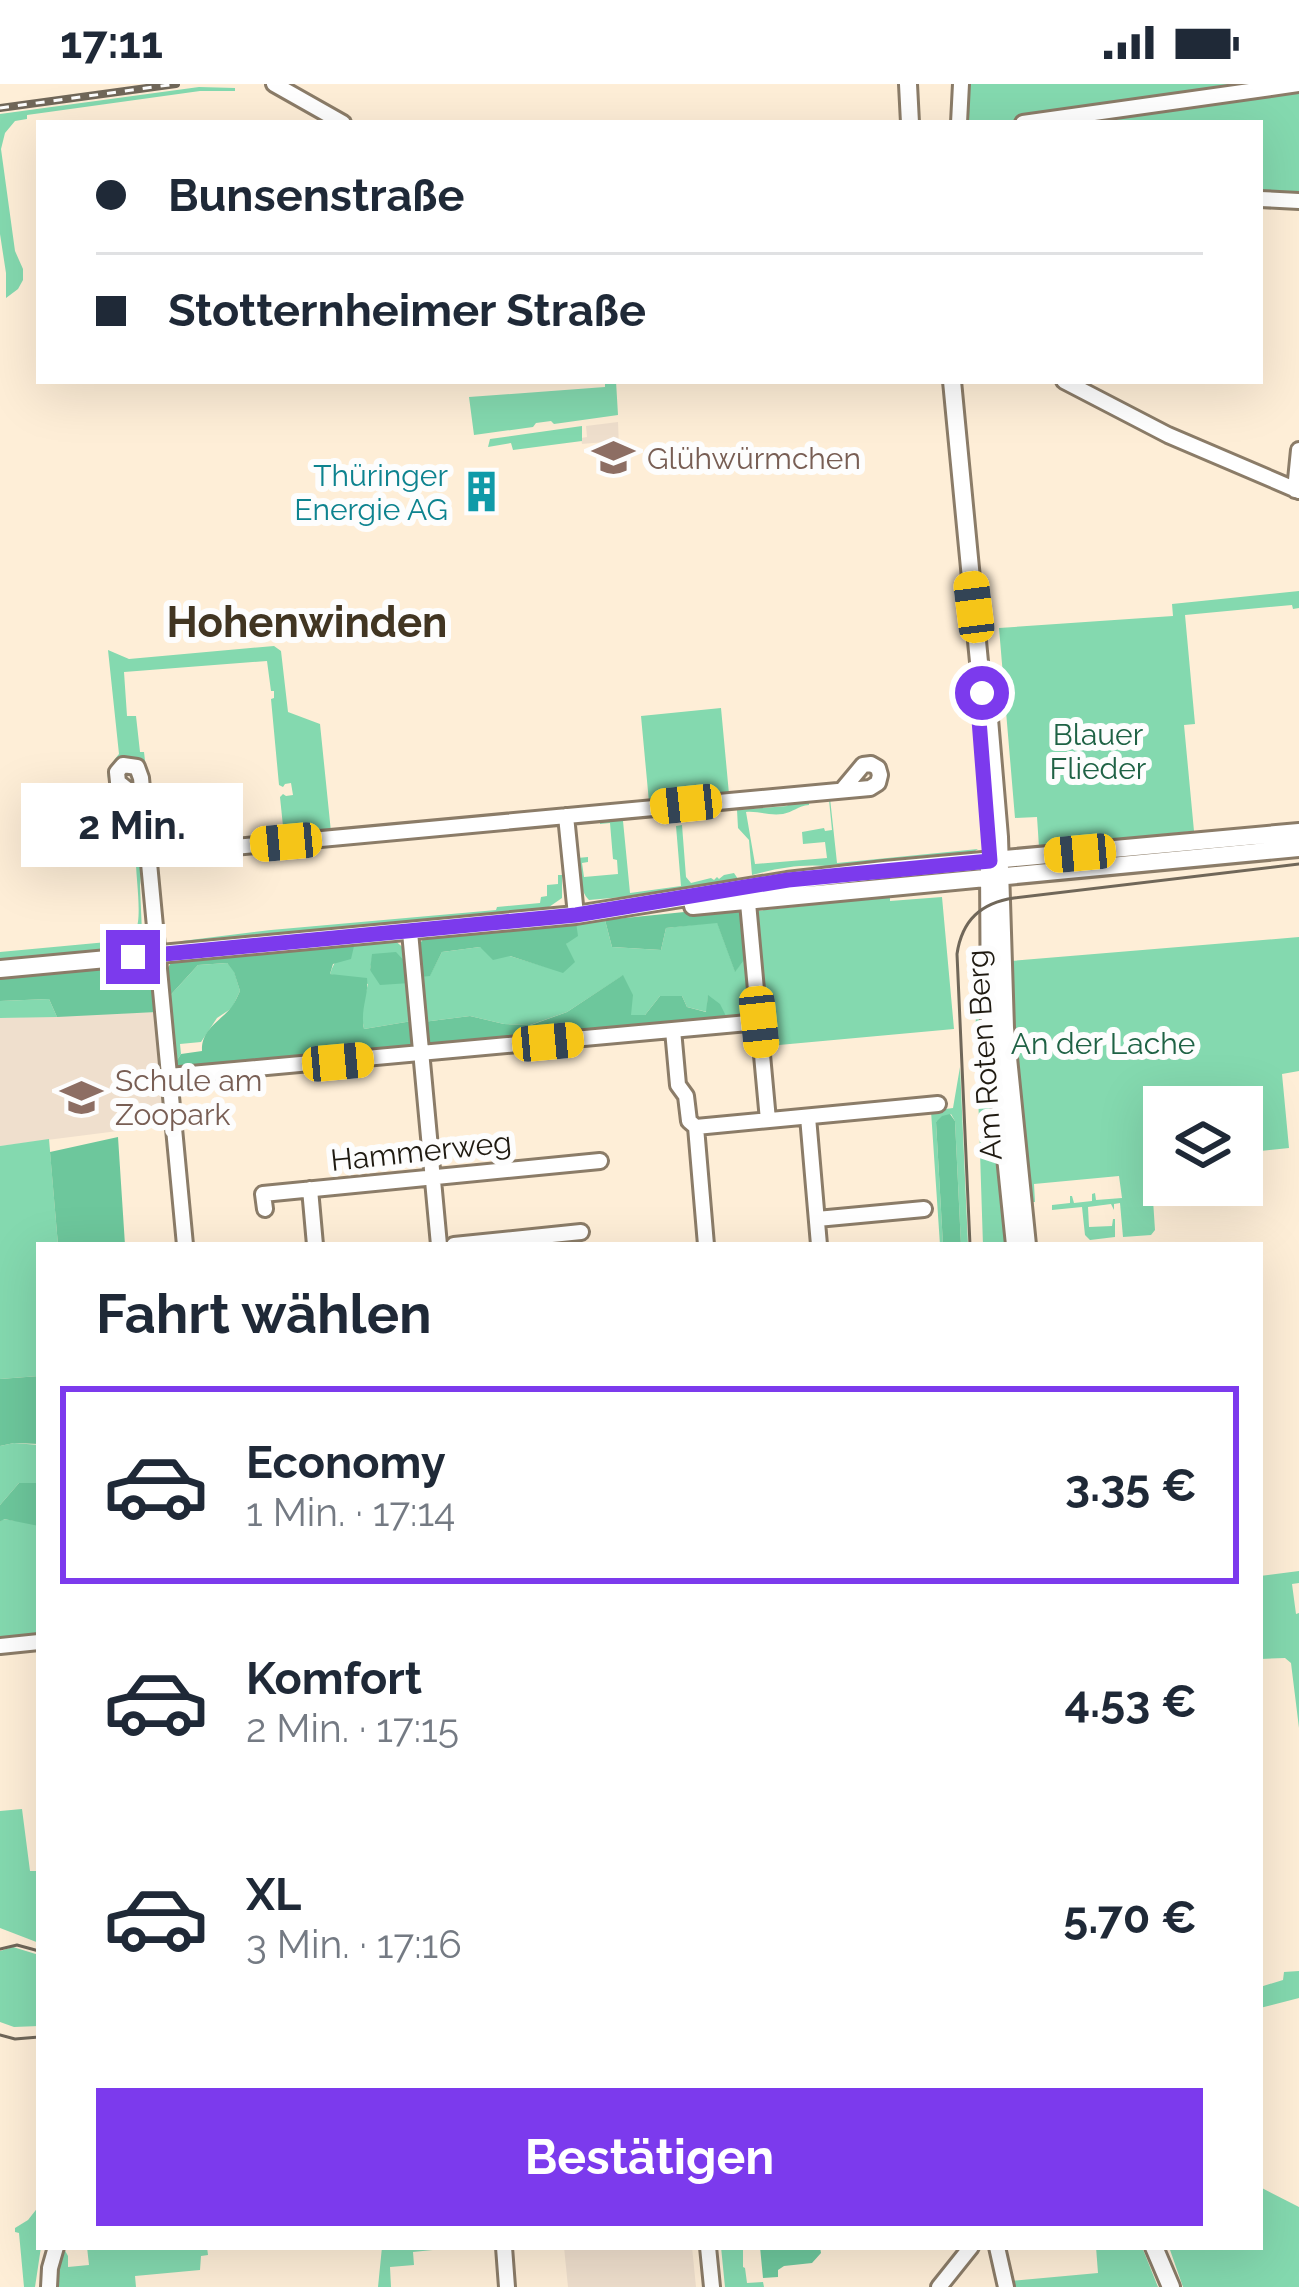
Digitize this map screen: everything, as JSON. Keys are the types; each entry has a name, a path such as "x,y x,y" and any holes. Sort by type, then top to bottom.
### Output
{"main road":[{"path":"908,84 910,120"},
{"path":"952,384 982,693 989,719 994,868"},
{"path":"0,969 576,915 1299,832"},
{"path":"994,868 1299,848"},
{"name":"Am Roten Berg","path":"994,868 991,1035 1015,1242"},
{"name":"Am Roten Berg","path":"994,868 1027,1242"},
{"path":"1155,2250 1171,2287"}],"street":[{"path":"274,84 338,120"},
{"path":"958,120 961,84"},
{"path":"1043,120 1299,84"},
{"path":"1263,199 1299,201"},
{"path":"1070,384 1168,435 1297,490 1299,450"},
{"path":"148,855 843,789"},
{"path":"143,802 185,1242"},
{"path":"566,816 576,915"},
{"path":"747,894 768,1120"},
{"path":"410,932 440,1242"},
{"path":"169,1076 759,1022"},
{"path":"673,1030 679,1085 686,1096 689,1120 696,1127 706,1242"},
{"path":"696,1127 938,1104"},
{"path":"808,1117 819,1242"},
{"name":"Hammerweg","path":"265,1209 263,1194 600,1161"},
{"path":"310,1190 315,1242"},
{"path":"817,1219 924,1209"},
{"path":"483,1242 581,1232"},
{"path":"0,1646 36,1642"},
{"path":"50,2287 55,2250"},
{"path":"504,2250 507,2287"},
{"path":"708,2250 712,2287"},
{"path":"939,2287 969,2250"},
{"path":"998,2250 1006,2287"}],"shaded area":[{"name":"Glühwürmchen","path":"618,422 620,472 610,473 605,442 582,444 581,438 587,437 586,426"},
{"name":"Schule am Zoopark","path":"155,1012 165,1125 0,1146 0,1018"},
{"path":"564,2250 692,2250 696,2287 568,2287"}],"green space":[{"path":"966,84 1299,84 1299,196 1263,194 1263,120 963,120"},
{"path":"199,87 235,91 200,91 27,115 15,121 1,149 23,280 6,298 0,234 0,114"},
{"path":"616,384 618,415 474,435 469,397"},
{"path":"582,426 582,441 513,450 511,443 488,447 490,439"},
{"name":"Blauer Flieder","path":"1299,591 1299,608 1185,615 1195,724 1184,725 1194,831 1039,847 1037,817 1015,818 999,628 1173,616 1172,604"},
{"path":"274,646 281,651 288,712 320,724 331,832 284,836 280,797 293,795 291,783 279,785 274,691 267,661 124,672 127,716 136,716 146,769 138,759 121,758 110,778 135,809 139,844 135,846 131,809 108,777 108,771 119,754 108,650 129,659"},
{"path":"721,708 729,794 649,802 641,716"},
{"path":"830,798 837,863 978,849 752,875 749,840 738,828 737,810 809,800 809,805 783,814 746,812 755,864 827,858 825,842 803,844 802,832 832,830 829,800 819,799"},
{"path":"600,820 623,821 630,893 681,886 676,826 682,825 686,877 691,883 734,873 738,879 589,900 581,886 577,858 588,857 582,863 584,877 618,874 610,823 600,824"},
{"path":"142,862 142,933 127,950 36,961 35,956 0,959 0,952 118,941 130,935 139,916 136,863"},
{"path":"558,875 562,875 562,898 549,910 182,945 182,941 271,930 540,903 547,896 547,885 558,884"},
{"path":"890,897 890,901 942,897 954,1029 768,1046 756,911"},
{"path":"744,906 748,955 735,972 717,923 666,928 661,950 612,947 605,920"},
{"path":"605,920 612,947 661,950 666,928 717,922 735,971 748,955 754,1013 750,1018 728,1020 708,996 707,1012 687,1007 682,996 660,996 645,1015 631,1015 622,976 567,1012 530,1025 470,1016 423,1022 419,977 430,975 442,952 480,947 563,972 566,944 576,922"},
{"path":"576,922 578,936 566,944 575,962 563,973 510,956 493,960 480,947 442,952 430,976 419,977 417,950 427,936"},
{"name":"An der Lache","path":"1299,937 1299,1071 1282,1074 1289,1148 1263,1151 1263,1086 1143,1086 1143,1206 1153,1206 1151,1235 1123,1237 1120,1203 1114,1204 1114,1210 1111,1204 1088,1207 1089,1227 1112,1226 1115,1219 1115,1237 1090,1240 1085,1235 1082,1207 1052,1210 1052,1205 1070,1203 1070,1196 1074,1203 1092,1201 1095,1193 1096,1200 1122,1198 1119,1176 1034,1184 1035,1202 1029,1202 1011,961"},
{"path":"392,938 407,951 408,965 373,954 370,970 410,983 412,1021 364,1029 361,1011 368,984 330,974 346,950"},
{"path":"355,942 351,959 333,964 330,974 367,978 364,1029 412,1021 413,1047 172,1068 181,1054 202,1051 207,1033 240,991 227,963 198,965 166,1000 164,974 172,961"},
{"path":"396,952 408,965 410,983 380,985 370,970 372,954"},
{"path":"153,962 157,1012 57,1017 49,999 0,1001 0,978"},
{"path":"227,963 240,991 232,1008 217,1018 201,1042 180,1044 181,1054 172,1068 166,1000 198,965"},
{"path":"623,975 633,995 631,1015 645,1015 660,996 682,996 687,1007 706,1012 708,995 720,1004 728,1020 427,1046 423,1022 470,1016 531,1025 567,1012"},
{"path":"975,998 981,998 1010,1242 983,1242"},
{"path":"49,999 57,1017 0,1018 0,1001"},
{"path":"960,1067 968,1242 961,1242 951,1114 936,1122 940,1242 931,1111 953,1108"},
{"path":"950,1114 955,1121 961,1242 943,1242 936,1122"},
{"path":"118,1137 125,1242 58,1242 50,1152"},
{"path":"49,1139 58,1242 36,1242 36,1376 0,1379 0,1146"},
{"path":"36,1376 36,1444 0,1446 0,1379"},
{"path":"36,1445 36,1483 19,1483 0,1505 0,1446"},
{"path":"19,1483 36,1483 36,1525 0,1522 0,1505"},
{"path":"0,1522 36,1524 36,1634 0,1638"},
{"path":"1299,1571 1299,1583 1292,1584 1299,1613 1299,1728 1291,1663 1285,1658 1263,1659 1263,1576"},
{"path":"22,1809 30,1871 36,1871 36,1942 0,1928 0,1811"},
{"path":"13,1947 36,1954 36,2026 0,2022 0,1951"},
{"path":"1299,1971 1299,1998 1263,2007 1263,1986 1283,1980 1284,1972"},
{"path":"1263,2189 1299,2207 1299,2287 1183,2287 1170,2250 1263,2250"},
{"path":"36,2210 36,2250 41,2250 35,2287 24,2287 19,2233 15,2232"},
{"path":"62,2250 68,2256 68,2267 89,2265 87,2250 207,2250 208,2255 201,2256 200,2270 135,2276 136,2287 56,2287"},
{"path":"382,2250 433,2250 413,2252 414,2265 390,2267 391,2287 378,2287"},
{"path":"721,2250 743,2250 747,2283 763,2282 764,2287 725,2287"},
{"path":"760,2250 820,2250 812,2263 784,2266 778,2277 763,2278"},
{"path":"1096,2250 1143,2250 1158,2287 1013,2287 1011,2281 1098,2273"}],"tram line":[{"path":"970,1242 957,954 963,932 975,915 1014,898 1299,864"},
{"path":"0,1949 17,1945 36,1950"},
{"path":"0,2035 36,2037"}],"railway":[{"path":"0,108 176,84"}],"place":[{"name":"Glühwürmchen","path":"613,458"},
{"name":"Thüringer Energie AG","path":"482,492"},
{"name":"Schule am Zoopark","path":"81,1097"}],"district":[{"name":"Hohenwinden","path":"307,622"}],"route":[{"path":"133,957 576,915 788,880 990,861 978,707 982,693"}]}
